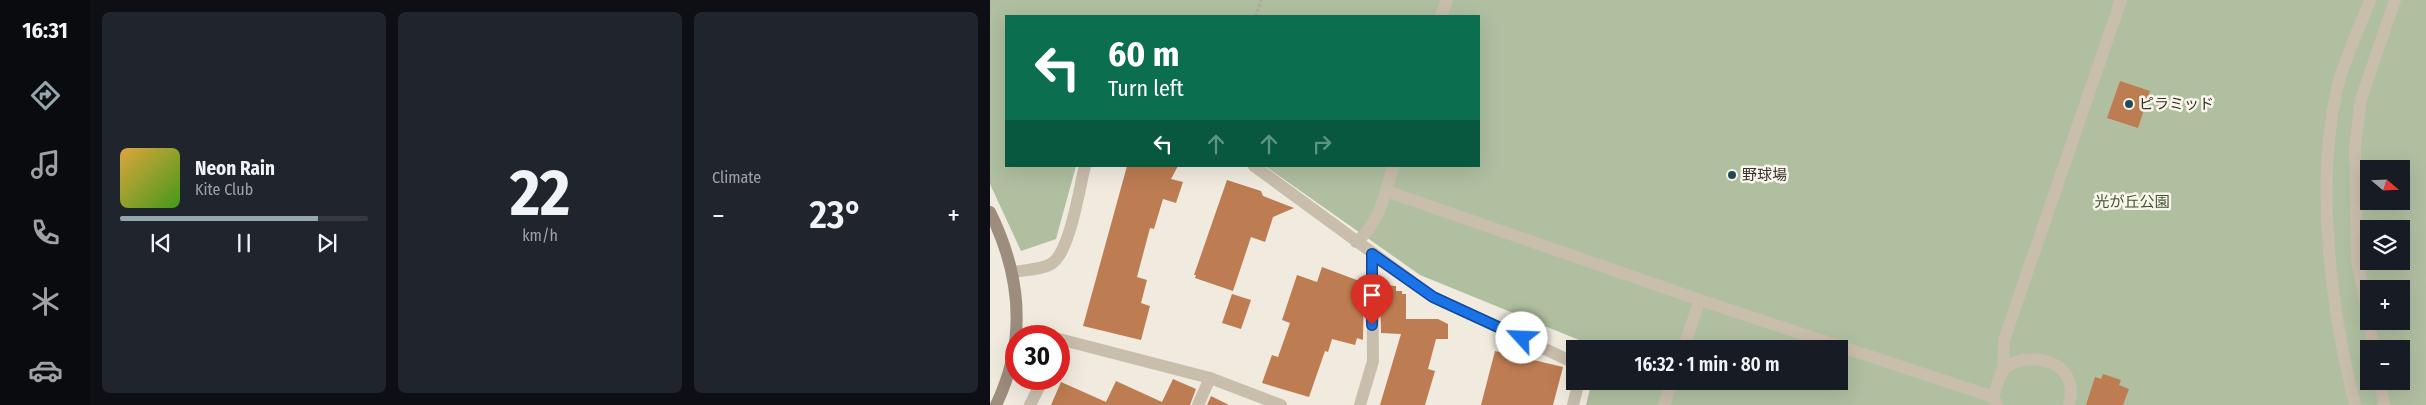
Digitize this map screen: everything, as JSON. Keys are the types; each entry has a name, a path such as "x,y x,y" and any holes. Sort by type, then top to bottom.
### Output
{"street":[{"path":"1441,15 1447,0"},
{"path":"1386,191 1995,401 2003,371 2004,340 2121,0"},
{"path":"2355,405 2341,351 2330,260 2328,157 2337,88 2370,0"},
{"path":"2372,340 2357,259 2355,147 2361,99 2395,0"},
{"path":"1013,272 1051,264 1060,255 1067,237 1085,167"},
{"path":"1255,167 1433,297 1566,358"},
{"path":"1356,242 1367,233 1378,214 1393,167"},
{"path":"990,212 1008,254 1013,272 1016,325"},
{"path":"1360,405 1372,361 1372,254"},
{"path":"1686,340 1700,300"},
{"path":"1070,343 1210,378 1282,405"},
{"path":"2003,371 2014,362 2039,358 2064,371 2073,392 2069,405"},
{"path":"1198,405 1210,378"},
{"path":"996,405 1005,381"},
{"path":"1030,405 1038,390"},
{"path":"1573,405 1577,390"},
{"path":"1664,405 1669,390"},
{"path":"2382,390 2384,405"}],"path":[{"path":"1256,15 1261,0"}],"green space":[{"name":"光が丘公園","path":"990,0 2426,0 2426,405 1586,405 1590,390 1848,390 1848,340 1579,340 1420,275 1266,167 1480,167 1480,15 1005,15 1005,167 1076,167 1056,239 1021,251 990,184"}],"building":[{"name":"ピラミッド","path":"2120,81 2150,91 2138,128 2107,118"},
{"path":"1127,167 1177,167 1171,179 1183,182 1176,203 1163,199 1154,229 1150,228 1137,277 1147,280 1141,303 1150,306 1141,340 1083,326"},
{"path":"1227,180 1261,191 1263,196 1294,208 1273,217 1265,242 1251,237 1233,291 1195,278 1196,275 1194,275"},
{"path":"1322,267 1362,282 1362,285 1364,285 1363,340 1357,338 1355,345 1332,339 1328,352 1325,351 1309,397 1262,383 1272,355 1278,357 1290,323 1282,320 1297,275 1317,282"},
{"path":"1380,285 1396,286 1396,291 1402,291 1402,294 1406,294 1406,319 1438,319 1448,324 1448,339 1436,339 1428,369 1435,371 1425,405 1380,405 1401,334 1381,333"},
{"path":"1232,294 1251,300 1241,329 1222,323"},
{"path":"1495,351 1563,367 1553,405 1481,405"},
{"path":"2103,374 2121,380 2119,385 2129,389 2123,405 2086,405 2095,377 2101,379"},
{"path":"1173,379 1196,389 1190,405 1051,405 1058,390 1070,390 1070,386 1106,402 1116,381 1162,402"},
{"path":"1211,396 1229,405 1207,405"}],"place":[{"name":"ピラミッド","path":"2129,104"},
{"name":"野球場","path":"1732,175"}],"route":[{"path":"1372,325 1372,254 1433,297 1522,338"}]}
